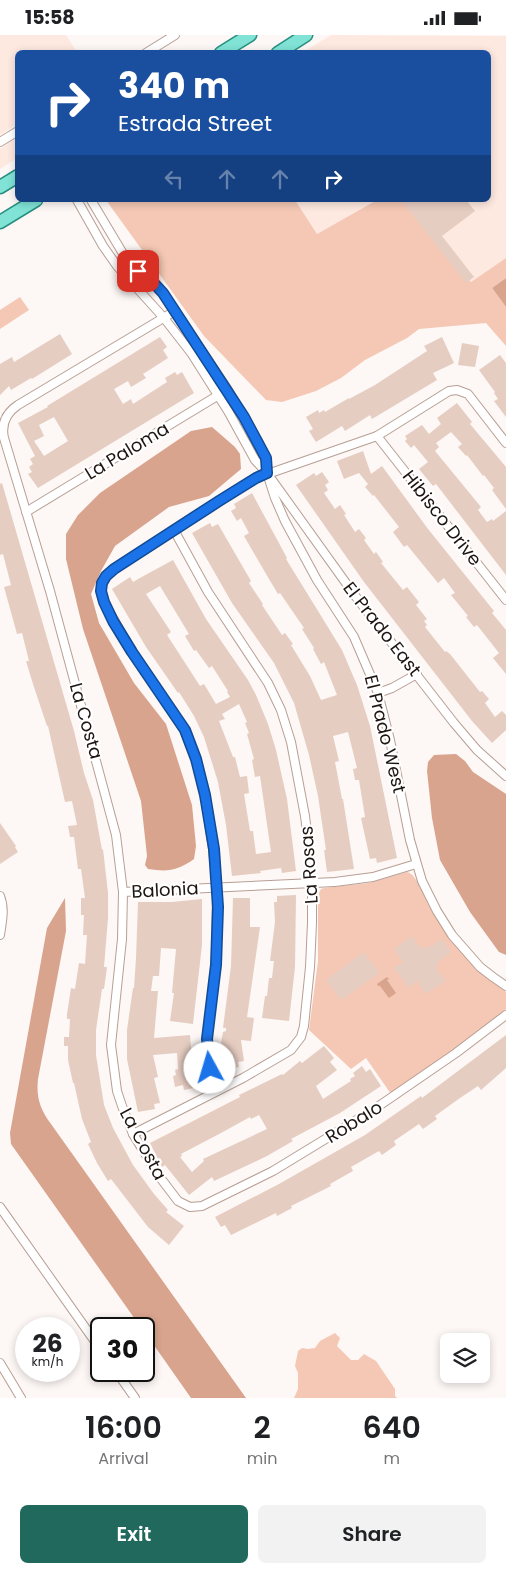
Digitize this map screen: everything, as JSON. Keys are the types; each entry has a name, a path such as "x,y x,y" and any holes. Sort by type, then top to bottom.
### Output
{"main road":[{"path":"226,50 250,35"},
{"path":"283,50 306,35"},
{"path":"0,187 15,178"},
{"path":"0,222 33,202"}],"street":[{"path":"151,50 175,35"},
{"path":"0,142 15,133"},
{"name":"El Prado East","path":"78,202 116,266 164,318 188,349 219,395 255,460 267,473 356,597 460,730 477,750 506,776"},
{"path":"92,202 117,246 138,271 157,286 228,390 259,443 266,458 267,473"},
{"path":"116,266 126,258"},
{"name":"La Costa","path":"175,311 18,405 8,414 4,422 3,434 116,835 123,892 122,939 111,1045 117,1091 133,1134 151,1165 175,1198 181,1204 190,1207"},
{"name":"La Paloma","path":"26,512 228,390"},
{"path":"217,1091 210,1068 207,1039 216,965 217,888 214,849 205,795 191,744 178,718 145,674 106,607 101,591 103,580 110,572 251,481 267,473 378,436 446,393 457,390 470,396 506,443"},
{"name":"Hibisco Drive","path":"378,436 506,600"},
{"name":"El Prado West","path":"267,473 285,521 317,580 354,637 378,693 390,740 416,864 430,898 452,935 480,967 506,986"},
{"name":"La Rosas","path":"133,1134 217,1091 284,1054 297,1044 304,1026 310,967 312,883 299,779 291,742 268,683 208,592 174,530"},
{"path":"378,693 392,688 417,674"},
{"name":"Balonia","path":"123,892 363,879 416,864"},
{"path":"0,896 4,915 0,935"},
{"name":"Robalo","path":"190,1207 207,1204 273,1171 328,1139 411,1084 506,1015"},
{"path":"0,1207 90,1334"},
{"path":"0,1363 21,1398"},
{"path":"0,1373 11,1384"},
{"path":"124,1382 135,1398"}],"shaded area":[{"path":"0,35 66,35 76,50 15,50 15,125 0,135"},
{"path":"331,35 506,36 506,258 471,282 411,202 491,202 491,50 307,50"},
{"path":"15,139 15,159 0,169 0,149"},
{"path":"107,202 296,202 317,234 373,202 411,202 471,282 506,258 506,278 492,288 506,307 506,346 486,323 419,329 407,338 365,360 341,378 316,391 282,402 266,400 204,336"},
{"path":"296,202 373,202 317,234"},
{"path":"506,278 506,307 492,288"},
{"path":"20,297 29,310 0,329 0,310"},
{"path":"212,427 235,447 240,454 241,469 209,496 169,507 115,546 91,594 99,623 134,683 166,724 192,805 196,846 194,859 172,870 148,869 145,865 147,856 141,801 83,629 66,559 66,534 78,515 100,493 191,431"},
{"path":"456,754 465,761 473,772 506,794 506,955 499,952 470,912 440,860 432,818 427,771 428,762 434,755"},
{"path":"407,872 417,881 436,919 463,953 506,992 506,1009 472,1037 391,1094 366,1058 351,1069 309,1030 318,961 318,895 321,889 324,888 369,883"},
{"path":"65,898 66,931 38,1079 38,1097 44,1113 246,1398 191,1398 155,1347 155,1317 134,1317 11,1144 10,1133 47,928"},
{"path":"387,977 396,993 389,998 377,984"},
{"path":"335,1333 340,1338 337,1346 351,1360 358,1360 364,1354 376,1361 395,1389 395,1396 397,1398 294,1398 298,1389 298,1373 295,1366 298,1351 302,1348 315,1348 320,1341"}],"building":[{"path":"403,202 468,202 475,211 442,236 474,277 466,283"},
{"path":"60,334 72,354 11,390 9,386 0,395 0,364 12,357 14,362"},
{"path":"160,337 167,347 163,350 168,358 143,374 146,378 131,387 128,381 114,389 123,404 131,399 133,404 167,382 165,378 175,372 177,375 182,372 194,393 38,488 28,474 32,472 29,467 33,464 30,459 35,456 18,423","holes":["54,417 68,441 44,456 34,441 44,436 39,425"]},
{"path":"442,337 454,363 433,373 437,380 372,419 370,415 345,431 342,426 316,442 309,431 313,429 306,417 318,410 319,413 324,410 325,412 375,385 427,351 424,346"},
{"path":"462,343 479,346 475,367 458,365"},
{"path":"500,355 506,363 506,417 494,401 498,399 495,392 479,370"},
{"path":"457,403 472,422 470,424 506,467 506,509 484,475 458,447 462,444 451,432 436,443 439,447 435,451 481,507 478,510 487,522 492,519 493,521 506,511 506,575 436,484 433,486 419,469 428,462 414,445 411,448 405,441 407,439 405,436 422,425 429,434 441,424 437,418"},
{"path":"363,451 371,474 382,466 428,529 494,611 492,613 506,630 506,674 493,658 499,653 477,625 474,627 466,617 468,616 451,595 455,593 444,578 438,583 407,545 404,547 393,532 399,527 374,495 365,487 368,484 359,473 344,479 337,461"},
{"path":"322,472 329,482 325,485 328,490 324,493 335,509 340,505 355,532 359,529 374,554 376,552 383,562 381,563 403,590 407,587 419,602 416,605 427,619 424,621 427,625 425,627 445,652 450,654 480,692 482,691 489,699 485,703 495,717 502,711 506,715 506,730 492,743 472,721 364,582 296,485 314,473 316,476"},
{"path":"2,483 74,731 84,773 93,800 103,849 108,893 104,967 107,967 96,1030 96,1055 104,1105 113,1128 133,1165 168,1210 166,1212 184,1226 169,1245 148,1227 111,1179 108,1181 97,1163 88,1144 91,1142 82,1119 73,1083 68,1060 68,1046 64,1046 64,1037 69,1037 70,1019 67,1019 67,1014 71,988 75,989 79,963 85,964 87,935 83,935 84,915 81,915 81,898 85,898 81,869 78,869 74,837 70,837 68,826 77,825 72,801 65,802 48,726 26,661 29,661 22,633 17,634 4,587 11,585 3,554 0,555 0,484"},
{"path":"252,493 286,559 342,650 357,685 370,726 397,858 377,863 376,858 370,859 361,818 365,817 359,780 355,780 353,769 357,768 348,732 333,736 339,761 335,762 354,869 327,872 324,850 326,850 318,796 309,755 294,703 274,663 232,603 192,533 210,523 212,527 218,524 251,581 249,583 262,605 282,635 285,633 293,644 291,645 310,676 321,700 337,695 324,662 321,664 302,629 304,628 280,593 278,594 244,536 249,533 241,518 237,521 231,511 236,508 234,504"},
{"path":"173,560 206,619 248,680 268,724 287,799 296,871 282,873 281,868 260,871 261,873 232,876 226,825 218,782 204,737 194,716 146,647 112,589 130,577 133,582","holes":["160,586 189,634 185,636 194,651 196,650 209,668 212,666 230,697 216,704 204,684 200,686 167,635 171,632 146,594","239,704 247,722 245,723 254,759 252,760 255,777 260,776 271,852 256,854 253,831 250,831 244,794 249,793 247,776 240,777 235,757 233,757 219,721 225,719 222,714"]},
{"path":"0,823 18,852 0,864"},
{"path":"296,895 295,967 289,1021 262,1018 265,996 267,996 269,978 272,978 274,961 270,961 275,922 274,902 277,902 277,896"},
{"path":"233,898 250,898 250,927 260,927 247,1017 254,1018 251,1041 241,1040 244,1061 238,1062 239,1067 225,1069 221,1043 223,1032 226,1031 226,1028 223,1028 231,966"},
{"path":"202,899 202,945 193,1024 170,1021 174,993 172,993 176,949 161,948 159,976 153,976 151,991 158,991 154,1038 190,1035 192,1058 198,1087 184,1090 183,1085 175,1087 173,1076 176,1075 175,1070 178,1069 177,1053 153,1055 158,1077 154,1078 160,1103 154,1104 155,1109 138,1112 127,1059 127,1030 134,988 138,902 172,902"},
{"path":"412,936 421,949 426,946 428,948 442,939 451,952 437,962 439,965 435,967 445,981 426,994 417,981 409,988 394,968 403,962 394,949"},
{"path":"364,952 379,973 341,1000 326,980"},
{"path":"506,1035 506,1068 481,1090 478,1086 435,1116 437,1119 423,1129 419,1124 394,1141 396,1145 382,1155 379,1151 351,1167 353,1171 330,1184 331,1186 291,1206 292,1208 277,1216 276,1213 231,1235 225,1225 221,1227 215,1217 279,1184 365,1135 421,1096 422,1098"},
{"path":"324,1046 334,1058 330,1062 337,1070 316,1086 323,1099 351,1081 350,1079 355,1076 353,1073 362,1066 366,1072 370,1069 381,1086 340,1113 291,1139 293,1141 267,1156 214,1181 212,1177 189,1195 165,1165 162,1167 150,1143 240,1097 239,1095 283,1075 300,1061 302,1063","holes":["259,1115 267,1129 203,1159 204,1161 192,1172 180,1157 182,1156 181,1154 250,1117 251,1119"]}],"route":[{"path":"138,271 151,280 163,293 228,390 266,458 267,473 219,501 114,569 106,576 101,586 104,602 113,621 145,674 185,730 196,759 205,795 214,849 218,907 216,965 207,1039 210,1068"}]}
